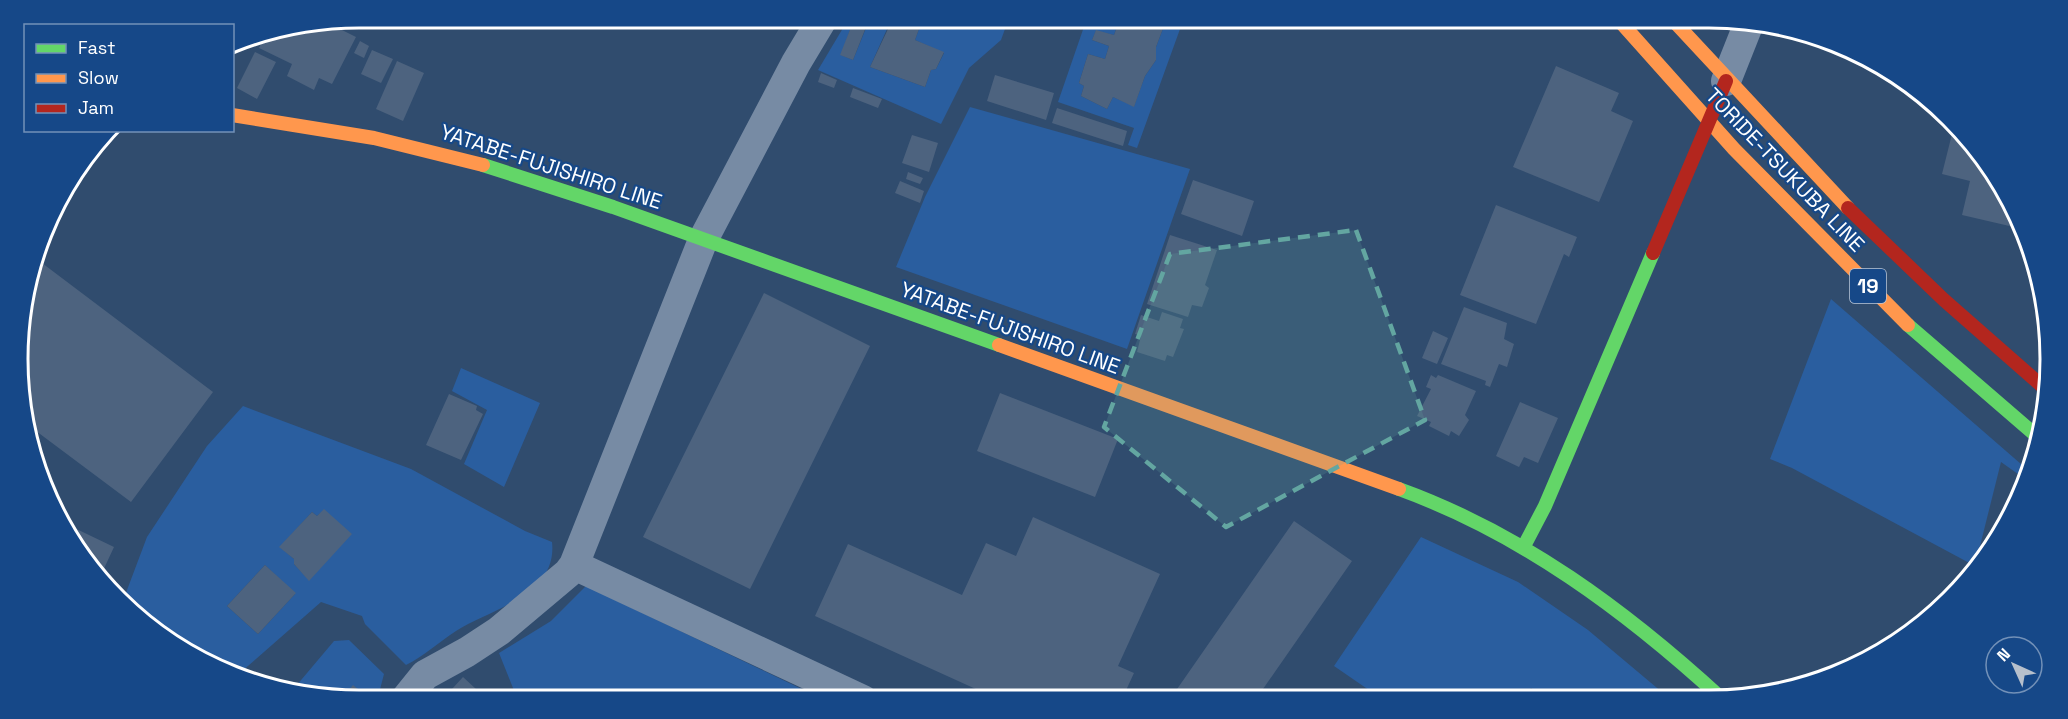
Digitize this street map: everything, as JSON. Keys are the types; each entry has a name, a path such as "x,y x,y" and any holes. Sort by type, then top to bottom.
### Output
{"main road":[{"name":"TORIDE-TSUKUBA LINE","path":"1626,28 1708,122 1827,247 1970,379 2031,431"},
{"name":"TORIDE-TSUKUBA LINE","path":"1680,28 1726,81 1927,285 2039,383"},
{"path":"1523,548 1545,506 1726,81"},
{"name":"YATABE-FUJISHIRO LINE","path":"234,115 420,147 513,174 1410,493 1523,548 1605,602 1704,690"}],"street":[{"path":"413,690 425,675 499,631 568,573 574,565 703,240 796,63 817,28"},
{"path":"1726,81 1746,30"},
{"path":"574,565 842,690"}],"highlighted area":[{"path":"1356,230 1425,420 1226,527 1104,427 1170,254"}],"shaded area":[{"path":"843,28 851,28 841,55 853,60 866,28 888,28 870,67 925,87 931,70 936,69 944,53 915,40 919,28 1005,28 1001,40 969,68 941,124 818,70"},
{"path":"1084,28 1117,28 1114,35 1096,31 1092,40 1109,46 1105,59 1088,54 1079,83 1084,86 1081,96 1107,109 1113,97 1134,106 1145,76 1156,60 1156,47 1163,28 1180,28 1137,148 1128,145 1134,128 1058,102"},
{"path":"970,107 1190,169 1127,349 896,267 925,197"},
{"path":"1831,299 2022,465 2019,474 2001,462 1979,550 1969,563 1792,468 1770,459"},
{"path":"461,368 540,403 504,487 464,464 487,410 452,391"},
{"path":"243,406 411,469 525,531 552,542 551,560 544,575 533,588 503,607 456,631 406,665 365,624 362,616 321,602 244,669 213,656 176,635 125,594 147,537 207,446","holes":["324,510 309,580 294,564 294,559 280,547 312,512 317,516","265,565 295,594 258,634 227,606"]},
{"path":"1421,537 1518,582 1588,630 1659,690 1534,690 1531,688 1530,690 1369,690 1334,666"},
{"path":"586,586 804,690 514,690 499,653 551,621"},
{"path":"349,640 384,674 380,690 338,690 297,684 334,641"}],"building":[{"path":"851,28 866,28 853,60 840,55"},
{"path":"919,28 915,40 944,52 936,69 931,70 925,87 870,67 888,29"},
{"path":"1117,28 1163,28 1156,47 1156,60 1145,76 1134,107 1113,97 1107,109 1081,96 1084,86 1079,83 1088,54 1105,59 1109,46 1092,40 1096,30 1114,35"},
{"path":"340,29 356,37 332,84 319,78 314,90 287,76 292,64 259,48 261,44 316,31"},
{"path":"360,41 369,46 364,58 354,53"},
{"path":"372,50 393,59 381,83 361,74"},
{"path":"255,52 276,62 257,99 237,88"},
{"path":"397,61 424,73 403,121 376,109"},
{"path":"1556,66 1619,93 1611,111 1633,121 1599,202 1513,167"},
{"path":"821,73 837,80 834,88 818,82"},
{"path":"995,75 1054,93 1046,120 987,101"},
{"path":"853,88 882,99 878,108 850,97"},
{"path":"1057,108 1127,131 1123,146 1052,123"},
{"path":"912,135 938,143 929,172 902,163"},
{"path":"1952,135 1984,176 2011,226 1962,215 1970,181 1942,174"},
{"path":"908,172 923,178 920,184 906,179"},
{"path":"1193,180 1254,201 1242,236 1181,214"},
{"path":"900,181 924,191 920,203 895,193"},
{"path":"1496,205 1577,237 1569,257 1564,254 1536,324 1460,295"},
{"path":"1170,235 1217,250 1205,285 1209,288 1202,307 1192,305 1188,317 1147,304"},
{"path":"43,264 213,392 131,502 37,432 31,403 28,360 31,316"},
{"path":"764,293 870,346 750,589 643,537"},
{"path":"1464,307 1507,323 1504,339 1514,344 1507,367 1499,364 1490,387 1485,385 1486,381 1441,364"},
{"path":"1162,312 1183,319 1180,328 1184,329 1173,357 1167,355 1165,361 1137,352 1141,336 1135,334 1141,315 1159,321"},
{"path":"1433,331 1448,338 1437,364 1422,358"},
{"path":"1431,375 1436,378 1438,375 1476,391 1465,415 1469,420 1459,436 1451,431 1449,436 1429,426 1431,422 1417,416 1431,389 1426,387"},
{"path":"1000,393 1118,439 1095,497 977,451"},
{"path":"449,394 477,406 476,410 483,414 461,460 426,445"},
{"path":"1520,402 1558,418 1538,463 1524,457 1519,467 1496,456"},
{"path":"324,509 352,534 309,581 294,564 294,559 279,547 312,512 317,516"},
{"path":"1033,517 1160,574 1118,666 1134,673 1126,690 978,690 815,616 848,544 962,595 986,543 1016,556"},
{"path":"1294,521 1352,561 1262,690 1176,690"},
{"path":"75,528 114,547 104,569"},
{"path":"265,565 296,593 258,634 227,606"},
{"path":"463,677 477,690 451,690"},
{"path":"353,685 359,690 349,690"}],"traffic: fast":[{"path":"483,165 613,207 999,345"},
{"path":"1523,548 1545,506 1653,253"},
{"path":"1908,325 2031,431"},
{"path":"1399,489 1487,528 1570,577 1648,635 1712,690"}],"traffic: slow":[{"path":"1626,28 1734,149 1908,325"},
{"path":"1680,28 1848,208"},
{"path":"234,115 374,138 483,165"},
{"path":"999,345 1399,489"}],"traffic: jam":[{"path":"1653,253 1726,81"},
{"path":"1848,208 1944,300 2039,383"}]}
